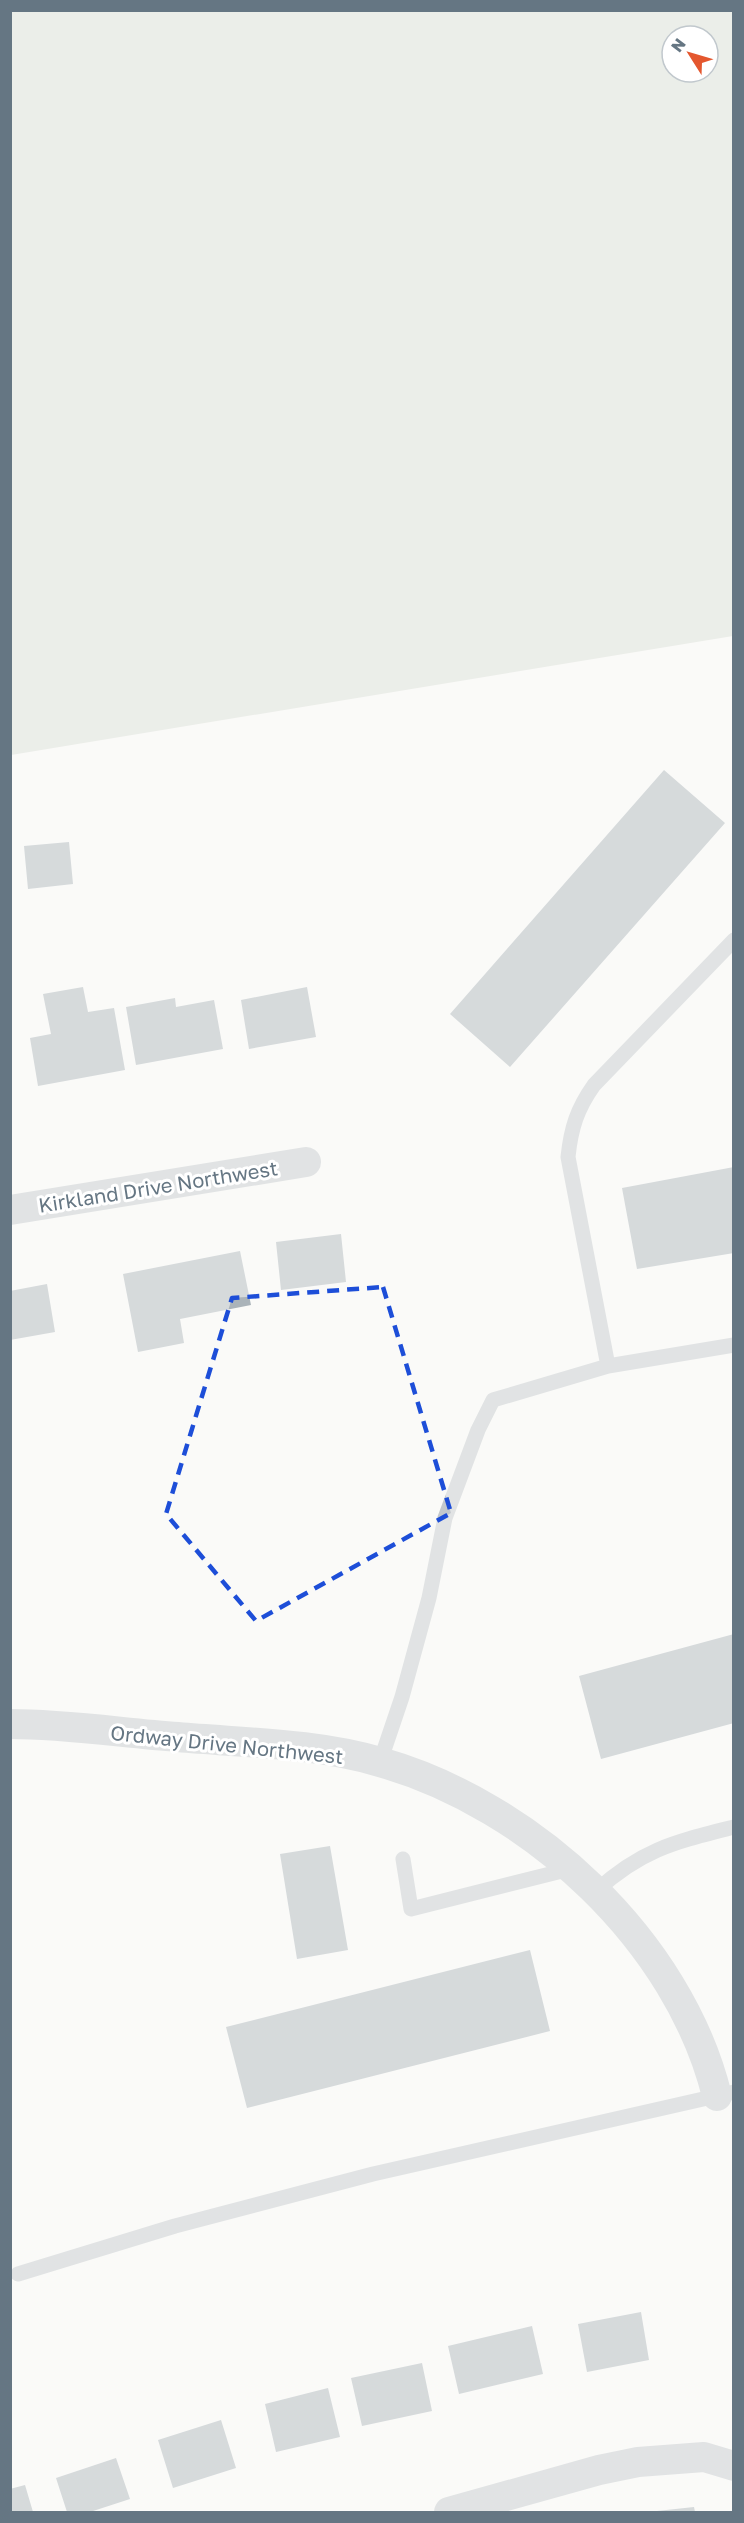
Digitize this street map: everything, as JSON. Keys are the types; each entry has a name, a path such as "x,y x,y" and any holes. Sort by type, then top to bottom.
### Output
{"street":[{"name":"Kirkland Drive Northwest","path":"10,1210 306,1162"},
{"name":"Ordway Drive Northwest","path":"10,1724 318,1749 380,1762 428,1778 484,1806 537,1840 596,1891 646,1950 681,2005 725,2094"},
{"path":"449,2512 600,2470 638,2462 704,2457 734,2466"}],"lane":[{"path":"608,1366 568,1157 572,1127 580,1104 594,1085 734,940"},
{"path":"380,1762 402,1697 429,1598 445,1518 478,1430 493,1400 608,1366 734,1344"},
{"path":"596,1891 620,1869 654,1850 734,1827"},
{"path":"403,1859 411,1909 570,1869"},
{"path":"18,2274 175,2226 373,2174 725,2094"}],"highlighted area":[{"path":"383,1287 451,1513 256,1621 166,1514 232,1298"}],"shaded area":[{"path":"11,10 733,11 733,636 11,755"}],"building":[{"path":"664,770 725,823 510,1067 450,1014"},
{"path":"69,842 73,884 28,889 24,846"},
{"path":"83,987 88,1012 114,1008 125,1070 38,1086 30,1038 51,1034 43,994"},
{"path":"307,987 316,1037 249,1049 241,1000"},
{"path":"175,998 176,1007 214,1000 223,1049 136,1065 126,1007"},
{"path":"734,1167 734,1253 637,1269 622,1188"},
{"path":"341,1234 346,1282 281,1290 276,1242"},
{"path":"240,1251 251,1305 180,1319 184,1343 138,1352 123,1274"},
{"path":"47,1284 55,1332 10,1340 10,1291"},
{"path":"734,1634 734,1723 601,1759 579,1676"},
{"path":"330,1846 348,1950 297,1959 280,1854"},
{"path":"530,1950 550,2031 247,2108 226,2027"},
{"path":"641,2312 649,2360 587,2372 578,2324"},
{"path":"532,2326 543,2374 459,2394 448,2346"},
{"path":"422,2363 432,2411 362,2426 351,2378"},
{"path":"328,2388 340,2437 276,2452 265,2404"},
{"path":"221,2420 236,2468 173,2488 158,2440"},
{"path":"116,2458 130,2499 90,2512 67,2512 56,2478"},
{"path":"25,2485 33,2512 10,2512 10,2489"},
{"path":"694,2507 695,2512 657,2512 657,2511"}]}
